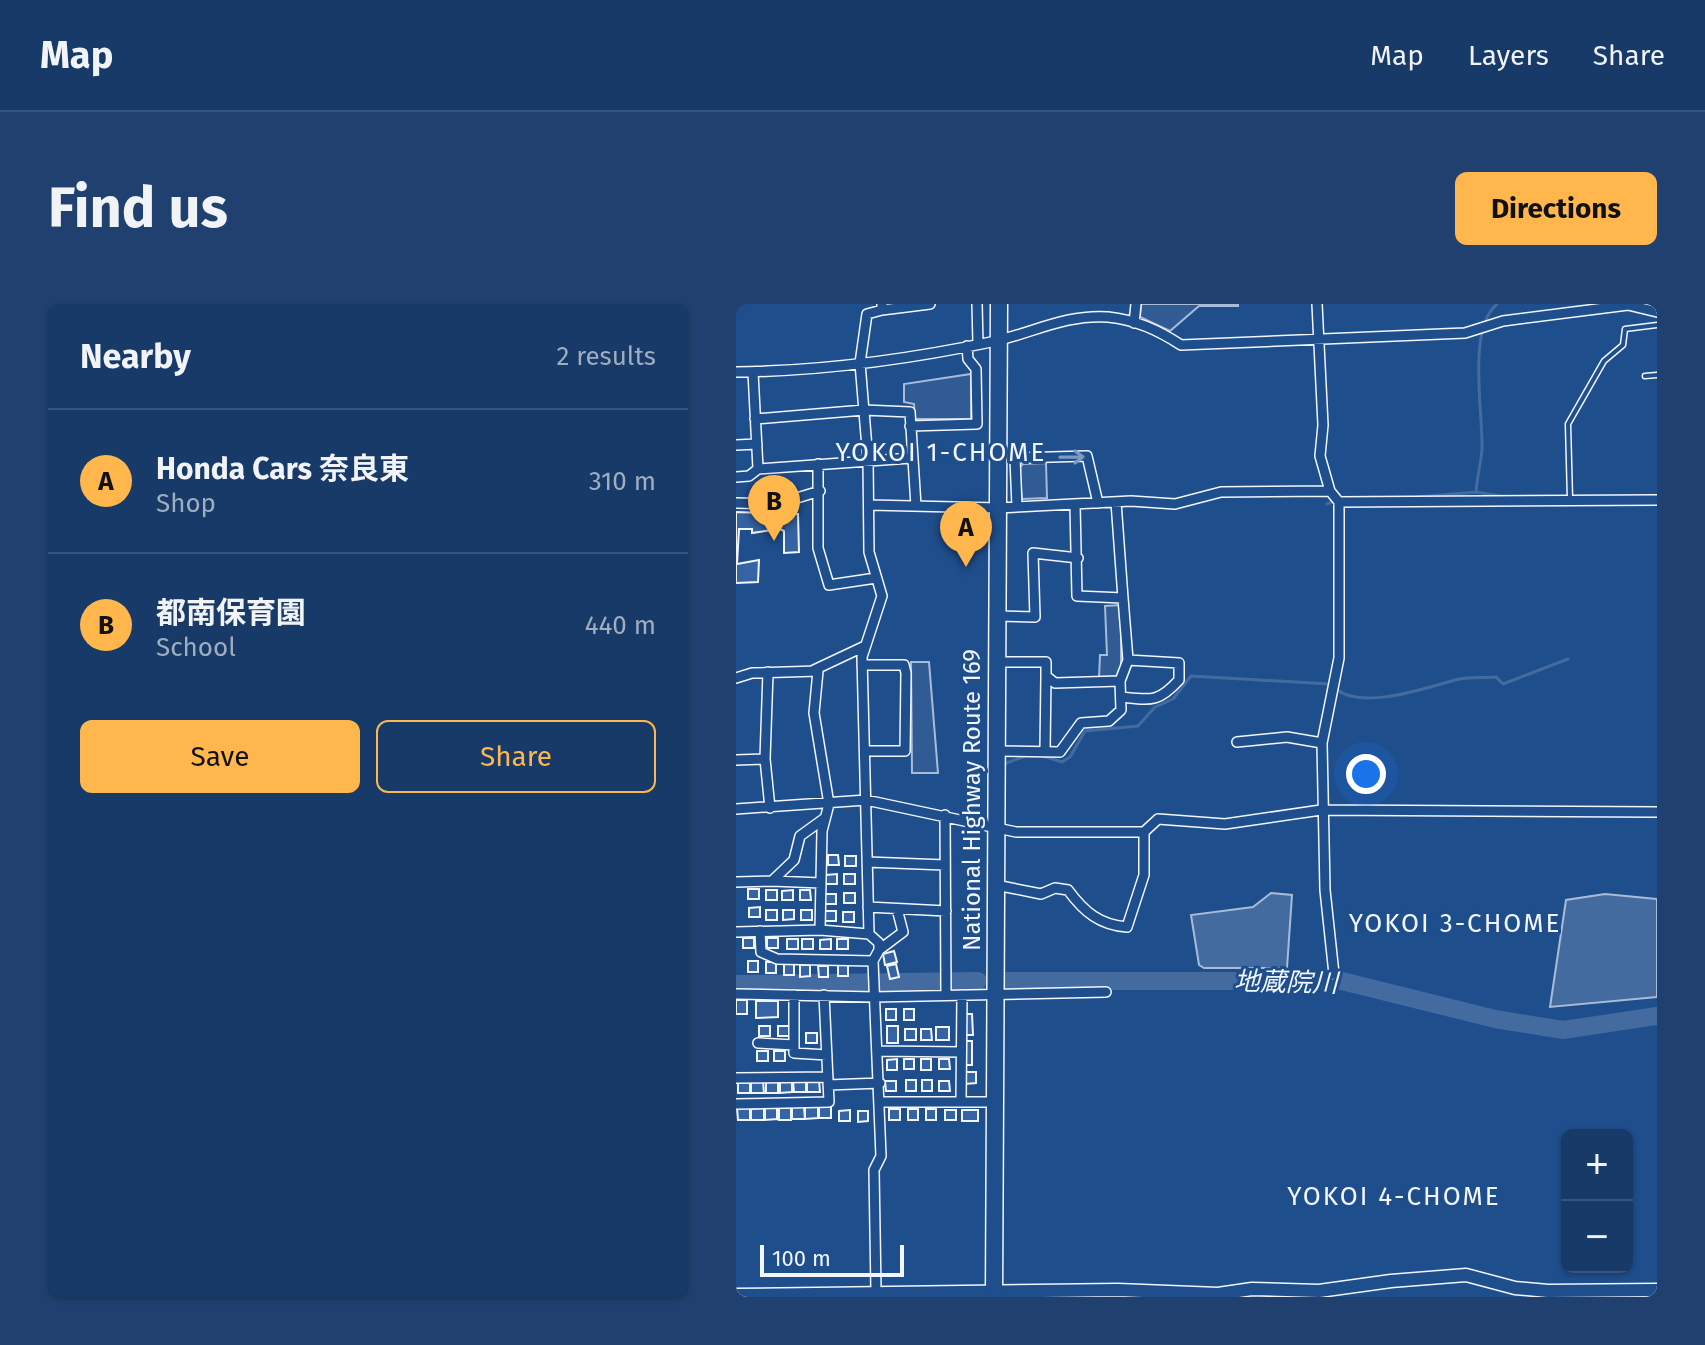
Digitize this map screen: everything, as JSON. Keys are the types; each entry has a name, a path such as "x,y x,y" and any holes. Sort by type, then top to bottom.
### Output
{"highway":[{"name":"National Highway Route 169","path":"994,1294 999,304"}],"street":[{"path":"869,934 862,665 865,646 882,596 869,552 868,460 860,363 867,314 882,307 930,304"},
{"path":"910,426 977,424 976,369 968,359 977,304"},
{"path":"1134,323 1136,304"},
{"path":"1317,304 1323,425 1320,456 1330,491 1339,502 1339,658 1322,743 1321,810 1334,974"},
{"path":"736,372 860,363 999,340 1052,321 1107,317 1156,328 1181,345 1465,333 1503,321 1628,305 1657,312"},
{"path":"753,372 758,469"},
{"path":"755,419 864,410 910,412 916,506"},
{"path":"736,445 757,444"},
{"path":"1017,507 1015,458 1087,456 1098,503"},
{"path":"736,477 749,476 758,469 911,458"},
{"path":"818,464 818,548 829,585 876,578"},
{"path":"736,503 777,504 820,491"},
{"path":"869,505 998,508 1116,502 1175,504 1221,492 1330,491"},
{"path":"1339,502 1570,498 1657,500"},
{"path":"996,751 1060,752 1081,723 1109,721 1121,710 1120,681 1128,660 1116,502"},
{"path":"1075,505 1077,596 1123,598"},
{"path":"997,616 1035,617 1033,553 1078,558"},
{"path":"811,671 865,646"},
{"path":"1121,697 1150,700 1164,696 1179,680 1179,663 1128,660"},
{"path":"997,662 1046,662 1045,750"},
{"path":"862,665 904,665 906,673 905,751 865,751"},
{"path":"736,678 768,672 818,671 814,713 829,804 825,818 820,930"},
{"path":"768,672 765,759 770,808"},
{"path":"1046,676 1055,683 1120,681"},
{"path":"1237,742 1287,737 1322,743"},
{"path":"736,760 765,759"},
{"path":"736,809 866,800 996,825 1016,832 1144,832 1158,819 1225,824 1321,810 1657,812"},
{"path":"945,815 946,986"},
{"path":"772,881 794,860 800,836 825,818"},
{"path":"996,885 1041,894 1055,888 1068,890 1079,905 1106,925 1127,927 1144,875 1144,832"},
{"path":"867,862 945,865"},
{"path":"736,882 821,883"},
{"path":"868,907 946,911"},
{"path":"880,1293 874,1170 881,1156 880,1083 873,961 879,950 903,932 897,909"},
{"path":"736,932 820,930 869,934 879,943 879,950"},
{"path":"760,931 761,952 777,959 873,961"},
{"path":"736,994 824,995 873,988 946,986 962,995 1106,992"},
{"path":"794,995 794,1053 827,1055"},
{"path":"736,1104 829,1102 824,995"},
{"path":"961,1102 962,995"},
{"path":"758,1043 794,1045"},
{"path":"879,1051 961,1052"},
{"path":"736,1078 880,1083"},
{"path":"880,1102 995,1102"},
{"path":"736,1295 1118,1290 1218,1294 1252,1289 1319,1291 1466,1275 1537,1290 1657,1290"}],"lane":[{"path":"1570,498 1568,424 1604,361 1623,345 1625,329 1657,325"},
{"path":"1645,376 1657,375"}],"shaded area":[{"path":"1141,304 1238,306 1199,306 1170,331 1140,317"},
{"path":"971,374 971,419 915,419 914,404 904,402 904,384"},
{"path":"1046,463 1047,498 1022,499 1019,468 1023,464"},
{"path":"1121,605 1121,669 1117,676 1099,678 1100,655 1107,655 1105,606"},
{"path":"911,662 929,662 938,773 912,773"},
{"path":"1271,893 1292,895 1287,968 1204,968 1199,965 1191,915 1253,907"},
{"path":"1605,894 1657,899 1657,997 1550,1007 1566,900"}],"building":[{"path":"736,512 798,514 799,552 784,553 784,531 780,529 752,533 752,529 739,529 737,564 759,560 758,582 736,583"},
{"path":"828,855 838,855 839,865 828,865"},
{"path":"845,856 856,856 856,866 845,866"},
{"path":"837,874 837,884 826,884 826,875"},
{"path":"844,874 855,874 855,884 844,884"},
{"path":"748,889 759,889 759,899 748,899"},
{"path":"766,890 777,890 777,900 766,900"},
{"path":"793,890 793,900 782,900 782,891"},
{"path":"800,890 810,890 811,900 800,900"},
{"path":"844,893 855,893 855,903 844,903"},
{"path":"825,894 836,894 836,904 825,904"},
{"path":"760,907 760,917 749,917 749,908"},
{"path":"766,910 777,910 777,920 766,920"},
{"path":"783,910 794,910 794,919 783,920"},
{"path":"801,910 812,910 812,920 801,920"},
{"path":"825,911 836,911 836,921 825,921"},
{"path":"843,912 854,912 854,922 843,922"},
{"path":"743,938 754,938 754,948 743,948"},
{"path":"767,938 778,938 778,948 767,948"},
{"path":"787,939 798,939 798,949 787,949"},
{"path":"802,939 813,939 813,949 802,949"},
{"path":"831,939 831,949 820,949 820,940"},
{"path":"837,939 848,939 848,949 837,949"},
{"path":"894,951 897,962 885,965 883,954"},
{"path":"748,961 758,961 758,972 748,972"},
{"path":"766,962 776,962 776,973 766,973"},
{"path":"784,964 794,964 794,975 784,975"},
{"path":"896,964 899,977 890,979 887,966"},
{"path":"800,965 810,965 810,976 800,977"},
{"path":"838,965 848,965 848,976 838,976"},
{"path":"818,966 828,966 828,977 819,977"},
{"path":"736,1000 747,1000 747,1014 736,1014"},
{"path":"756,1001 778,1001 778,1017 756,1018"},
{"path":"886,1009 896,1009 896,1020 886,1020"},
{"path":"904,1009 914,1009 914,1020 904,1020"},
{"path":"965,1014 972,1014 973,1035 965,1035"},
{"path":"759,1026 770,1026 770,1036 759,1036"},
{"path":"778,1026 789,1026 789,1036 778,1036"},
{"path":"887,1026 898,1026 898,1043 887,1043"},
{"path":"936,1027 949,1027 949,1040 936,1040"},
{"path":"905,1029 916,1029 916,1040 905,1040"},
{"path":"921,1029 931,1029 932,1040 921,1040"},
{"path":"806,1033 817,1033 817,1043 806,1043"},
{"path":"965,1041 972,1041 972,1065 965,1065"},
{"path":"757,1051 768,1051 768,1061 757,1061"},
{"path":"774,1051 785,1051 785,1061 774,1061"},
{"path":"897,1059 897,1070 887,1070 887,1060"},
{"path":"904,1059 914,1059 914,1069 904,1069"},
{"path":"921,1059 931,1059 931,1070 921,1070"},
{"path":"939,1059 949,1059 950,1069 939,1069"},
{"path":"965,1072 976,1072 976,1083 965,1084"},
{"path":"806,1080 806,1092 794,1092 793,1081"},
{"path":"807,1080 819,1080 820,1092 807,1092"},
{"path":"906,1080 916,1080 916,1091 906,1091"},
{"path":"922,1080 932,1080 932,1091 922,1091"},
{"path":"763,1081 764,1093 751,1093 751,1082"},
{"path":"766,1081 778,1081 778,1093 766,1093"},
{"path":"780,1081 792,1081 792,1092 780,1093"},
{"path":"885,1081 896,1081 896,1091 886,1091"},
{"path":"939,1081 949,1081 950,1091 939,1091"},
{"path":"738,1082 750,1082 750,1093 738,1093"},
{"path":"792,1107 804,1107 805,1119 792,1119"},
{"path":"805,1107 818,1107 818,1118 805,1119"},
{"path":"819,1107 831,1107 831,1118 819,1118"},
{"path":"737,1108 750,1108 750,1120 738,1120"},
{"path":"764,1108 764,1120 751,1120 751,1109"},
{"path":"765,1108 777,1108 777,1119 765,1120"},
{"path":"779,1108 791,1108 791,1120 779,1120"},
{"path":"889,1109 900,1109 900,1120 889,1120"},
{"path":"908,1109 918,1109 918,1120 908,1120"},
{"path":"926,1109 936,1109 936,1120 926,1120"},
{"path":"850,1110 850,1121 839,1121 839,1111"},
{"path":"945,1110 956,1110 956,1120 945,1120"},
{"path":"962,1110 978,1110 978,1121 962,1121"},
{"path":"858,1111 868,1111 868,1121 858,1122"}],"waterway":[{"path":"1476,492 1482,449 1479,351 1488,316 1497,304"},
{"path":"1418,497 1476,492 1501,496"},
{"path":"1342,499 1374,497"},
{"path":"1327,504 1335,501"},
{"path":"1336,689 1362,698 1379,698 1463,678 1496,677 1503,684 1568,659"},
{"path":"1043,756 1062,762 1070,757 1085,731 1138,726 1155,707 1173,699 1191,676 1330,684"},
{"path":"1004,764 1028,755"},
{"name":"地蔵院川","path":"736,984 978,981"},
{"name":"地蔵院川","path":"1004,981 1342,981 1495,1019 1563,1030 1657,1016"}],"place":[{"name":"都南保育園","path":"774,541"},
{"name":"Honda Cars 奈良東","path":"966,567"}],"district":[{"name":"YOKOI 1-CHOME","path":"941,452"},
{"name":"YOKOI 3-CHOME","path":"1455,923"},
{"name":"YOKOI 4-CHOME","path":"1394,1196"}]}
